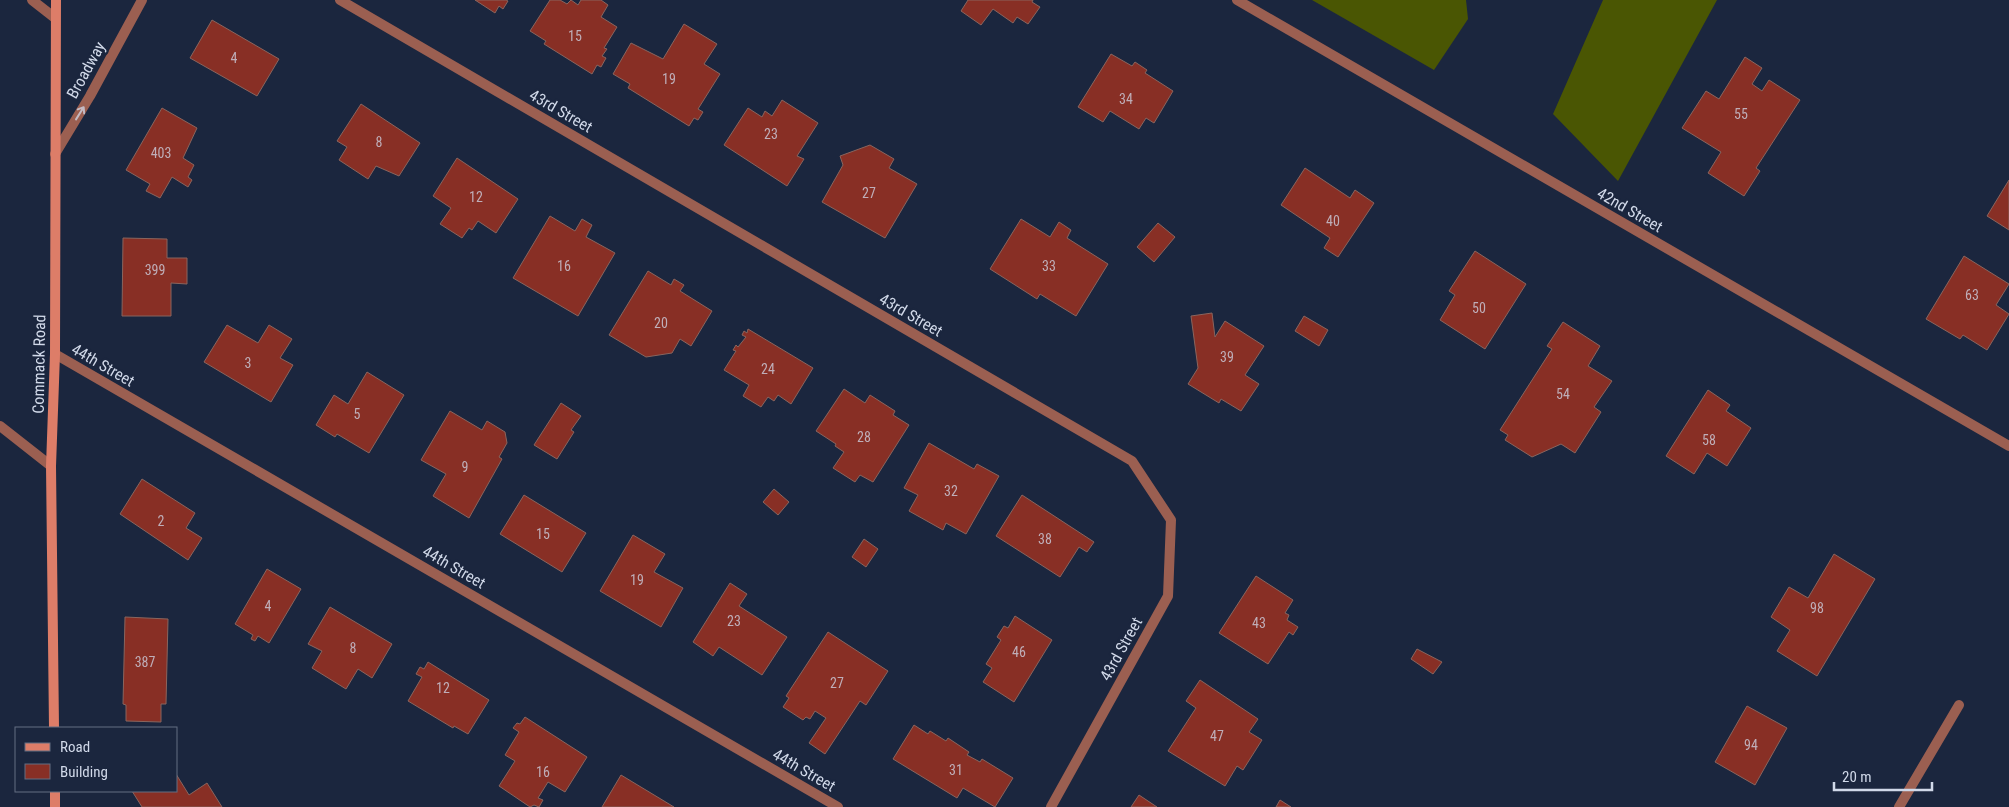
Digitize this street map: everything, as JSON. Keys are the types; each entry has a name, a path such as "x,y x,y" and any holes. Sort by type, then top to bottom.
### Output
{"street":[{"path":"32,0 55,18"},
{"name":"Commack Road","path":"54,727 51,466 55,354 54,154 56,0"},
{"name":"Broadway","path":"54,154 90,96 142,0"},
{"name":"43rd Street","path":"340,0 1132,461 1171,520 1168,596 1051,807"},
{"name":"42nd Street","path":"1237,0 2009,446"},
{"name":"44th Street","path":"55,354 838,807"},
{"path":"0,426 51,466"},
{"path":"1899,807 1958,705"},
{"path":"55,792 55,807"}],"green space":[{"path":"1312,0 1466,0 1468,19 1434,70"},
{"path":"1603,0 1717,0 1618,181 1553,114"}],"building":[{"path":"475,0 508,1 503,9 499,6 495,13"},
{"path":"550,0 560,0 567,4 571,0 578,5 581,0 601,0 608,5 601,17 617,27 604,48 607,49 602,56 606,58 601,67 597,65 592,74 544,44 546,41 530,31"},
{"path":"968,0 1033,0 1032,2 1040,7 1028,24 1017,17 1013,23 993,9 981,25 961,11"},
{"path":"212,20 279,59 257,96 190,58"},
{"path":"684,24 717,44 704,64 720,74 698,109 703,112 698,120 694,118 689,126 628,88 630,84 613,74 631,43 663,59"},
{"path":"1111,54 1132,66 1135,62 1147,70 1145,73 1173,91 1154,123 1146,118 1139,129 1110,111 1103,122 1078,107"},
{"path":"1745,57 1762,68 1752,84 1762,91 1769,80 1800,100 1756,168 1760,171 1744,196 1708,173 1721,152 1682,128 1706,91 1719,99"},
{"path":"782,100 818,123 797,156 804,159 787,186 724,145 748,108 762,117 765,111 772,116"},
{"path":"361,104 420,143 399,176 376,166 368,179 339,160 347,147 337,141"},
{"path":"162,108 197,128 183,158 194,165 188,177 192,180 188,187 172,177 160,198 146,191 150,184 126,170"},
{"path":"870,145 894,159 889,168 917,184 885,238 822,202 843,165 840,156"},
{"path":"457,158 518,199 496,233 478,221 472,230 469,228 462,238 440,224 451,208 433,196"},
{"path":"1305,168 1350,198 1355,190 1374,203 1338,257 1324,248 1330,238 1281,205"},
{"path":"2009,180 2009,230 1987,216"},
{"path":"550,216 575,231 582,219 592,225 586,237 615,253 578,316 513,278"},
{"path":"1021,219 1050,237 1059,222 1071,230 1067,238 1108,264 1076,316 1040,294 1037,299 990,269"},
{"path":"1158,223 1175,237 1154,262 1137,247"},
{"path":"123,238 167,239 167,258 187,258 187,284 171,283 171,316 122,316"},
{"path":"1475,251 1526,284 1485,349 1440,320 1455,295 1449,291"},
{"path":"1964,256 2009,284 1996,305 2009,314 1987,350 1963,335 1960,339 1926,319"},
{"path":"648,271 671,285 674,279 684,285 680,291 712,311 691,346 680,339 672,353 646,357 609,335"},
{"path":"1212,313 1215,337 1225,321 1264,346 1245,375 1259,384 1241,411 1221,399 1219,403 1188,384 1198,368 1191,316"},
{"path":"1304,316 1328,330 1319,346 1295,331"},
{"path":"1563,322 1600,346 1588,366 1612,381 1594,407 1601,412 1575,453 1561,444 1532,457 1505,440 1508,435 1500,430 1552,349 1547,346"},
{"path":"227,325 258,343 269,325 292,339 280,358 293,365 271,402 204,362"},
{"path":"748,329 813,368 791,404 778,395 774,401 768,397 761,407 743,396 749,385 724,370 736,351 733,350 736,345 738,347 746,337 742,335 744,331 747,333"},
{"path":"367,372 404,395 369,453 337,434 335,437 316,425 334,395 348,404"},
{"path":"844,389 865,403 870,395 895,411 893,415 909,425 873,482 860,475 855,482 833,468 844,452 835,446 836,444 816,431"},
{"path":"1708,390 1730,405 1726,411 1751,428 1727,466 1707,453 1694,474 1666,456"},
{"path":"561,403 581,416 571,430 574,432 557,459 534,445"},
{"path":"450,411 482,430 487,421 505,432 507,443 499,457 502,459 469,518 433,496 446,474 421,460"},
{"path":"929,443 974,469 977,464 999,476 966,534 946,523 943,530 909,511 918,495 904,488"},
{"path":"142,479 195,513 186,528 202,538 188,560 120,514"},
{"path":"774,489 789,502 778,515 763,502"},
{"path":"524,495 586,533 562,572 500,534"},
{"path":"1022,495 1094,542 1087,552 1079,547 1060,577 996,536"},
{"path":"633,535 665,554 654,572 683,588 661,627 600,591"},
{"path":"864,539 878,549 866,567 852,557"},
{"path":"1834,554 1875,579 1817,676 1777,651 1790,630 1771,617 1789,587 1808,598"},
{"path":"267,569 301,589 269,643 258,636 255,641 251,639 253,635 235,624"},
{"path":"1256,576 1293,600 1285,613 1289,615 1287,620 1298,627 1293,635 1289,632 1268,664 1219,633"},
{"path":"730,583 747,594 739,606 787,637 762,675 719,647 713,656 693,642"},
{"path":"330,607 392,644 372,678 358,669 346,689 312,668 322,651 308,644"},
{"path":"1015,616 1052,640 1014,702 983,682 992,668 986,664 1001,640 997,637 1004,626 1008,628"},
{"path":"125,617 168,619 166,704 161,704 161,722 126,721 126,705 123,704"},
{"path":"828,632 888,671 866,705 860,701 825,754 809,743 826,718 815,711 810,719 806,717 803,720 783,707 789,698 786,696"},
{"path":"1417,649 1442,662 1433,674 1411,659"},
{"path":"428,662 489,700 468,734 454,726 453,728 408,701 422,677 416,674 420,667 424,669"},
{"path":"1200,680 1258,719 1249,732 1262,740 1243,770 1237,766 1225,786 1168,751 1196,708 1186,701"},
{"path":"1747,706 1787,728 1755,785 1715,762"},
{"path":"525,717 587,757 565,792 548,782 538,798 543,800 539,807 534,805 530,807 499,786 515,761 505,755 519,732 513,728 517,723 520,724"},
{"path":"914,725 928,734 930,731 946,741 948,738 969,752 967,755 980,762 982,759 1013,778 995,807 963,788 957,798 893,759"},
{"path":"621,775 674,807 602,807"},
{"path":"178,777 189,795 207,783 222,807 142,807 133,792 178,792"},
{"path":"1139,795 1157,807 1131,807"},
{"path":"1280,800 1291,807 1276,807"}]}
